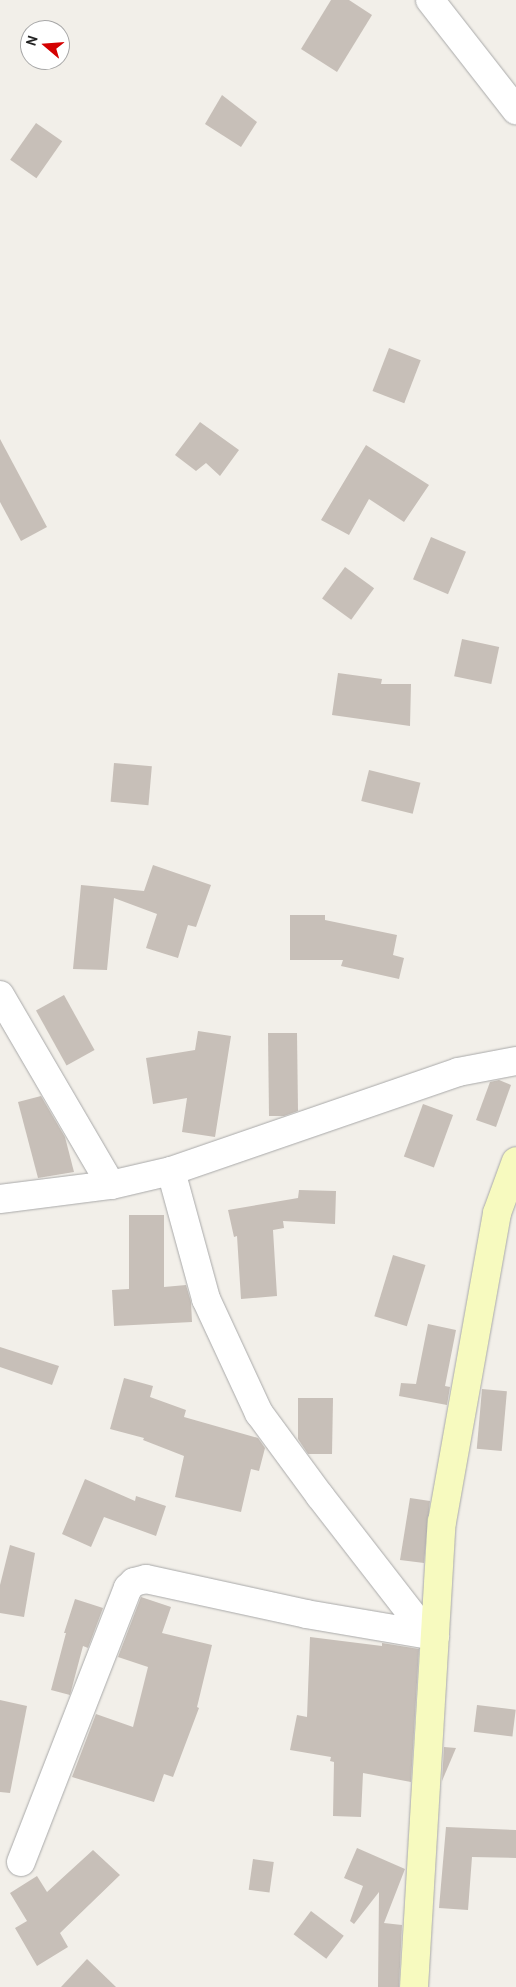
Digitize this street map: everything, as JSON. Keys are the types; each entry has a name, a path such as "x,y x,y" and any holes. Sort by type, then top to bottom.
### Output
{"street":[{"path":"430,0 516,110"},
{"path":"0,995 111,1186"},
{"path":"1,1202 111,1186 171,1171 458,1072 516,1061"},
{"path":"414,1987 432,1635 442,1522 497,1213 516,1161"},
{"path":"171,1171 206,1299 259,1413 320,1496 432,1635"},
{"path":"21,1862 128,1588 134,1582 146,1579 306,1614 432,1635"}],"building":[{"path":"331,0 349,0 372,15 337,72 301,49"},
{"path":"222,95 257,122 241,147 205,124"},
{"path":"36,123 62,141 36,178 10,160"},
{"path":"389,348 421,360 404,403 373,391"},
{"path":"200,422 239,450 220,476 206,463 196,471 175,455"},
{"path":"0,439 47,527 21,541 0,502"},
{"path":"366,445 429,485 404,522 369,499 349,535 321,520"},
{"path":"431,537 466,552 448,594 413,579"},
{"path":"345,567 374,588 351,620 322,599"},
{"path":"462,639 499,647 491,684 454,676"},
{"path":"338,673 382,679 381,684 411,684 410,726 332,715"},
{"path":"114,763 152,766 148,805 111,802"},
{"path":"369,770 420,783 413,814 361,801"},
{"path":"153,865 211,885 196,927 188,925 178,958 146,948 157,914 114,898 107,970 73,969 81,885 144,891"},
{"path":"290,915 325,915 325,920 397,935 393,955 404,958 399,979 341,966 343,960 290,960"},
{"path":"64,995 95,1050 67,1066 36,1011"},
{"path":"198,1031 231,1036 215,1137 182,1132 187,1098 153,1104 146,1058 195,1050"},
{"path":"268,1033 297,1033 298,1111 284,1116 269,1116"},
{"path":"499,1080 511,1085 496,1127 476,1120 490,1082"},
{"path":"41,1096 65,1137 74,1172 38,1178 18,1102"},
{"path":"423,1104 453,1115 434,1168 404,1157"},
{"path":"299,1190 336,1191 335,1224 283,1221 284,1228 273,1230 277,1296 241,1299 237,1236 234,1237 228,1210 298,1198"},
{"path":"129,1215 164,1215 164,1287 186,1285 191,1302 192,1322 114,1326 112,1290 129,1289"},
{"path":"393,1255 426,1265 407,1326 374,1316"},
{"path":"428,1324 456,1330 445,1386 450,1387 447,1405 399,1396 401,1383 416,1384"},
{"path":"0,1347 59,1366 52,1385 0,1367"},
{"path":"124,1378 153,1386 150,1397 186,1410 184,1417 258,1438 265,1448 259,1471 251,1469 241,1512 175,1497 184,1456 143,1440 144,1438 110,1429"},
{"path":"482,1389 507,1391 502,1451 477,1449"},
{"path":"298,1398 333,1398 332,1454 308,1454 298,1439"},
{"path":"85,1479 135,1501 136,1496 166,1506 156,1536 104,1517 91,1547 62,1534"},
{"path":"410,1498 430,1501 424,1563 400,1560"},
{"path":"10,1545 35,1553 24,1617 0,1613 0,1585"},
{"path":"141,1597 171,1607 162,1633 212,1645 197,1707 199,1708 173,1777 164,1774 154,1802 72,1777 96,1714 133,1727 148,1667 118,1657"},
{"path":"75,1599 103,1608 88,1648 83,1646 70,1695 51,1690 66,1633 64,1633"},
{"path":"310,1637 382,1646 382,1643 419,1649 411,1782 363,1773 361,1817 333,1816 334,1762 330,1761 331,1757 290,1750 297,1715 307,1717"},
{"path":"0,1700 27,1706 10,1793 0,1792"},
{"path":"477,1705 516,1710 512,1737 474,1732"},
{"path":"444,1747 456,1748 442,1781"},
{"path":"446,1827 516,1830 516,1858 472,1857 468,1910 439,1908"},
{"path":"357,1848 405,1869 384,1923 402,1925 399,1987 378,1987 379,1892 354,1924 350,1921 363,1886 344,1878"},
{"path":"93,1850 120,1875 60,1933 68,1947 37,1966 15,1928 27,1921 10,1893 37,1876 47,1892"},
{"path":"253,1859 274,1862 269,1893 249,1890"},
{"path":"311,1911 344,1936 326,1959 294,1934"},
{"path":"87,1959 116,1987 61,1987"}]}
